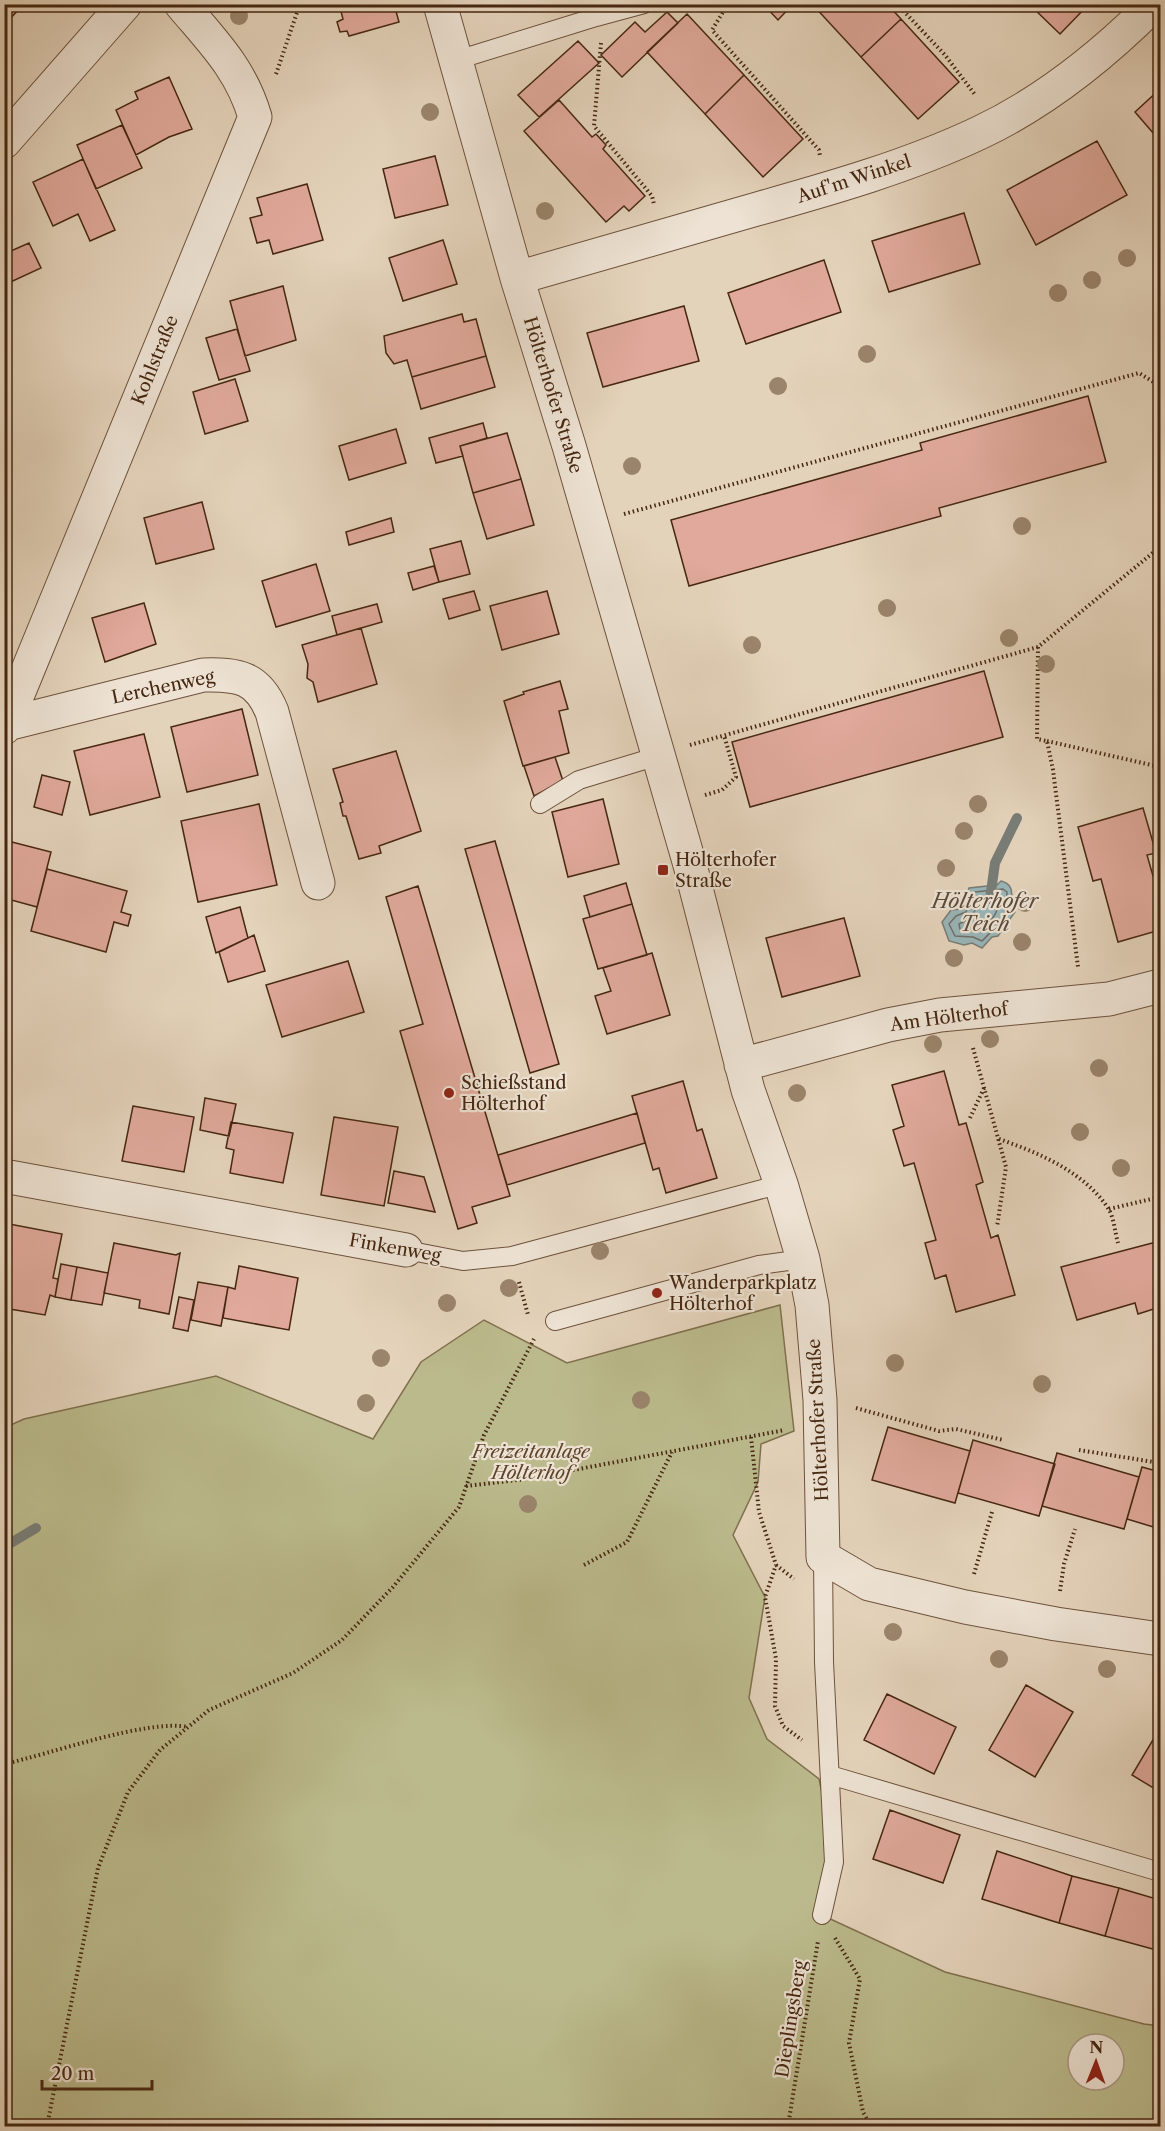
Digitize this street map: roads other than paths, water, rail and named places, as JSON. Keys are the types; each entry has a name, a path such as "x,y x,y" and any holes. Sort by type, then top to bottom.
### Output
{"street":[{"path":"11,121 126,4"},
{"name":"Kohlstraße","path":"6,726 255,117 243,83 230,61 181,4"},
{"name":"Hölterhofer Straße","path":"440,4 517,278 690,865 741,1065 781,1184 803,1259 812,1305 822,1423 823,1557"},
{"name":"Auf'm Winkel","path":"517,278 830,188 926,155 991,127 1036,101 1119,40 1154,4"},
{"name":"Lerchenweg","path":"6,726 203,675 228,674 250,682 264,693 272,712 318,883"},
{"name":"Am Hölterhof","path":"741,1065 888,1025 940,1015 1109,999 1161,986"},
{"name":"Finkenweg","path":"4,1176 406,1250"},
{"path":"823,1557 869,1584 965,1607 1056,1624 1161,1639"}],"lane":[{"path":"457,60 644,4"},
{"path":"540,804 579,780 658,756"},
{"name":"Finkenweg","path":"406,1250 463,1261 512,1256 781,1184"},
{"path":"555,1321 759,1264 803,1259"},
{"name":"Hölterhofer Straße","path":"822,1914 834,1862 828,1750 823,1557"},
{"path":"830,1775 1161,1872"}],"water":[{"name":"Hölterhofer Teich","path":"1001,881 1010,886 1015,912 998,936 992,937 982,948 972,943 964,945 949,941 942,922 951,910 961,909 969,888 997,885"}],"waterway":[{"path":"990,899 995,863 1017,818"},
{"path":"4,1547 36,1528"}],"place":[{"name":"Hölterhofer Straße","path":"663,870"},
{"name":"Schießstand Hölterhof","path":"449,1093"},
{"name":"Wanderparkplatz Hölterhof","path":"657,1293"}],"park label":[{"name":"Freizeitanlage Hölterhof","path":"531,1462"}]}
